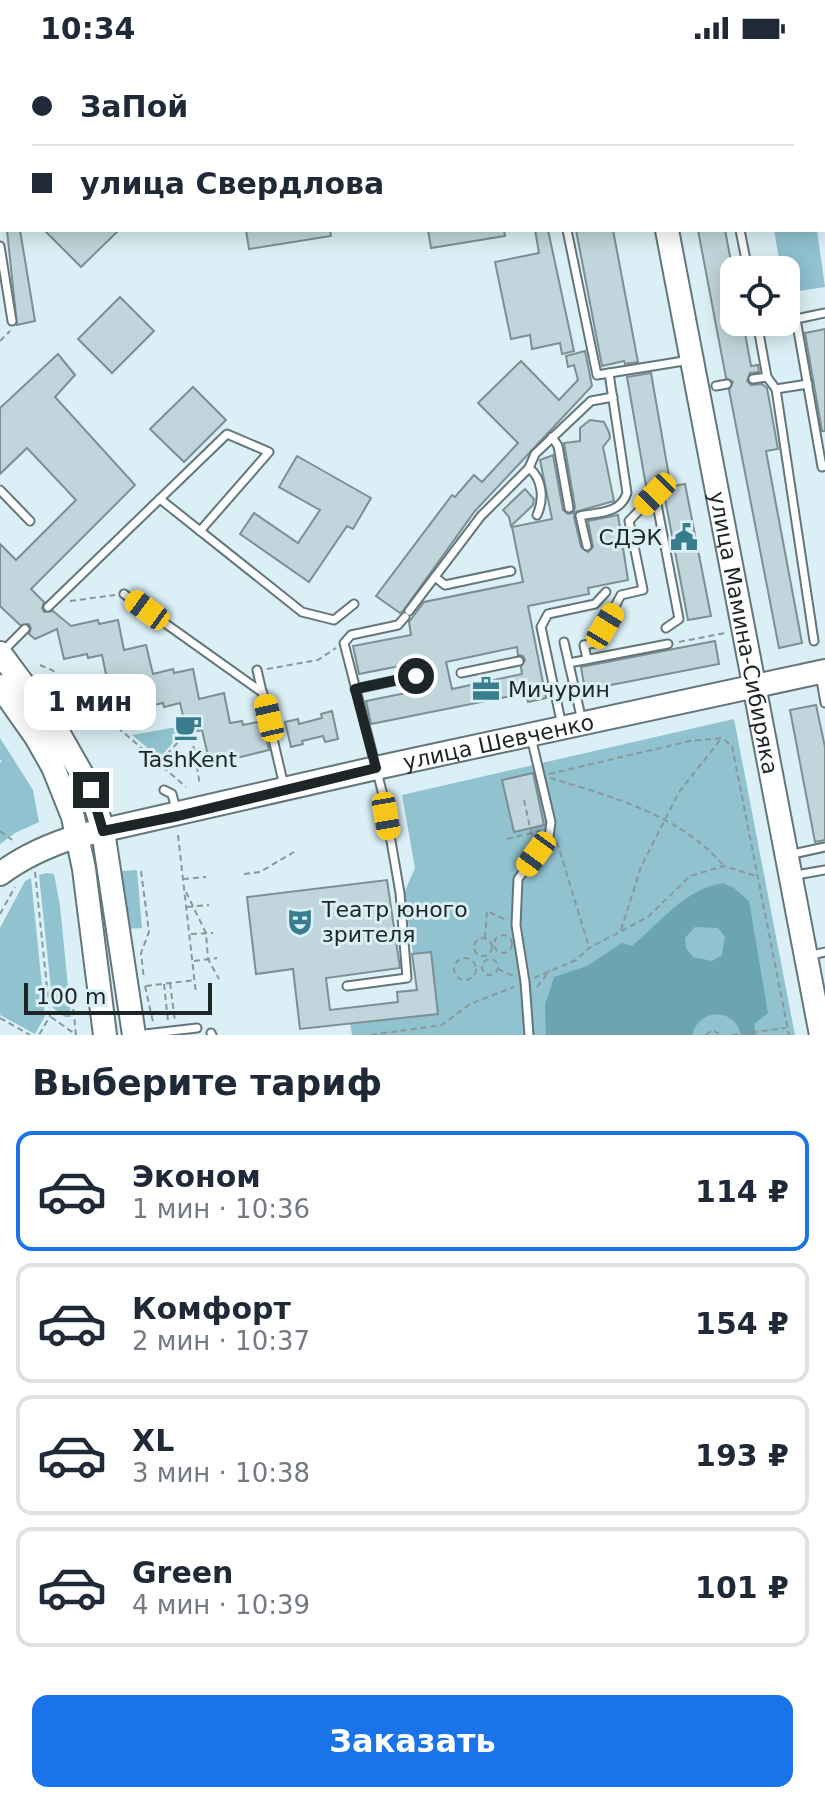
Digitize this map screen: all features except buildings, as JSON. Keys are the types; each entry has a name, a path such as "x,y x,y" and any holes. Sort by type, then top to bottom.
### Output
{"main road":[{"name":"улица Мамина-Сибиряка","path":"667,232 789,866 816,954 821,1035"},
{"path":"0,654 32,693 75,759 91,790 103,831 141,1034"},
{"name":"улица Шевченко","path":"8,880 16,862 50,845 78,836 178,825 285,788 822,672"},
{"path":"0,686 53,767 78,836 105,1035"}],"lane":[{"path":"567,232 597,375 691,360"},
{"path":"740,232 745,256"},
{"path":"0,246 12,321"},
{"path":"825,313 796,319 822,467 825,466"},
{"path":"760,336 767,377 776,389 814,641"},
{"path":"587,546 580,516 617,509 627,493 609,373"},
{"path":"753,379 767,377"},
{"path":"716,386 727,384"},
{"path":"776,389 808,384"},
{"path":"347,986 407,978 400,893 376,768 344,643 351,635 398,625 498,497 529,468 535,454 591,401 613,397"},
{"path":"50,605 227,434 269,452 200,531"},
{"path":"552,437 558,446 569,508"},
{"path":"529,468 536,473 543,502 537,515"},
{"path":"0,490 30,521"},
{"path":"587,659 584,645 595,643 621,595 643,590 629,521 655,494 679,619 666,628"},
{"path":"160,499 302,612 334,620 354,604"},
{"path":"435,577 445,585 511,571"},
{"path":"572,726 542,656 541,627 548,614 595,604 606,592"},
{"path":"124,594 263,693"},
{"path":"0,654 25,629"},
{"path":"564,642 569,663 572,726"},
{"path":"569,663 668,644"},
{"path":"461,673 519,661"},
{"path":"257,670 285,788"},
{"path":"822,672 825,703"},
{"path":"355,689 416,676"},
{"path":"529,1035 516,925 518,879 549,837 551,825 531,735"},
{"path":"164,790 172,794 178,825"},
{"path":"789,866 825,847"},
{"path":"789,866 825,870"},
{"path":"141,1034 197,1028"}],"path":[{"path":"0,341 10,334 12,321"},
{"path":"50,605 124,594"},
{"path":"668,644 725,633"},
{"path":"257,670 318,660 344,643"},
{"path":"40,665 52,670 186,787"},
{"path":"160,762 180,740 192,738 200,785"},
{"path":"621,931 641,867 679,792 722,738"},
{"path":"540,776 690,741 722,738 732,746 789,1035"},
{"path":"540,776 632,804 705,843 724,866"},
{"path":"524,800 536,854"},
{"path":"178,825 196,994"},
{"path":"507,839 551,825 589,948"},
{"path":"0,831 12,840"},
{"path":"244,874 260,872 294,852"},
{"path":"371,1035 442,1025 470,1004 576,960 589,948 648,917 690,876 724,866 757,876"},
{"path":"34,871 50,1016 39,1035"},
{"path":"141,871 149,932 141,953 145,986 141,1034"},
{"path":"183,879 206,877"},
{"path":"0,914 8,880"},
{"path":"184,888 206,933 208,959 219,979"},
{"path":"187,907 209,905"},
{"path":"485,938 487,911 516,925"},
{"path":"190,934 213,933"},
{"path":"477,954 484,955 490,951 493,945 495,939 502,935 512,943 505,952 497,950 493,945 485,938"},
{"path":"472,961 477,954 475,943 485,938"},
{"path":"482,968 486,961 484,955"},
{"path":"193,961 217,958"},
{"path":"486,961 493,960 498,969 525,982"},
{"path":"458,961 472,961 476,968 474,975 468,980 456,975 454,967 458,961"},
{"path":"476,968 482,968 490,975 498,969"},
{"path":"527,1001 550,970"},
{"path":"145,986 195,980"},
{"path":"164,983 168,1022"},
{"path":"170,983 175,1023"},
{"path":"76,1035 72,996 77,996"},
{"path":"50,1016 76,1035"},
{"path":"0,1018 30,1035"},
{"path":"732,1035 787,1028"},
{"path":"706,1035 712,1030 721,1035"}],"shaded area":[{"path":"774,232 817,232 825,287 800,291 800,256 779,256"},
{"path":"734,719 795,1035 352,1035 350,1024 438,1013 431,952 413,954 404,893 415,868 402,795"},
{"path":"177,727 179,736 162,755 155,754 132,735"},
{"path":"0,738 33,790 39,822 0,844 2,761"},
{"path":"137,870 142,928 127,929 121,871"},
{"path":"54,874 60,906 71,1017 65,1017 53,1008 39,875"},
{"path":"31,878 45,1016 35,1034 0,1015 0,928 25,881"},
{"path":"723,883 749,901 768,1013 754,1024 756,1035 741,1035 731,1019 716,1014 702,1020 692,1035 546,1035 545,1005 554,977 587,966 622,943 632,946 673,908 709,887","holes":["695,927 718,928 725,937 722,955 712,961 693,957 686,948 685,938"]}],"place":[{"name":"СДЭК","path":"684,537"},
{"name":"Мичурин","path":"486,689"},
{"name":"TashKent","path":"188,727"},
{"name":"Театр юного зрителя","path":"300,922"}],"route":[{"path":"91,790 103,831 376,768 355,689 416,676"}]}
